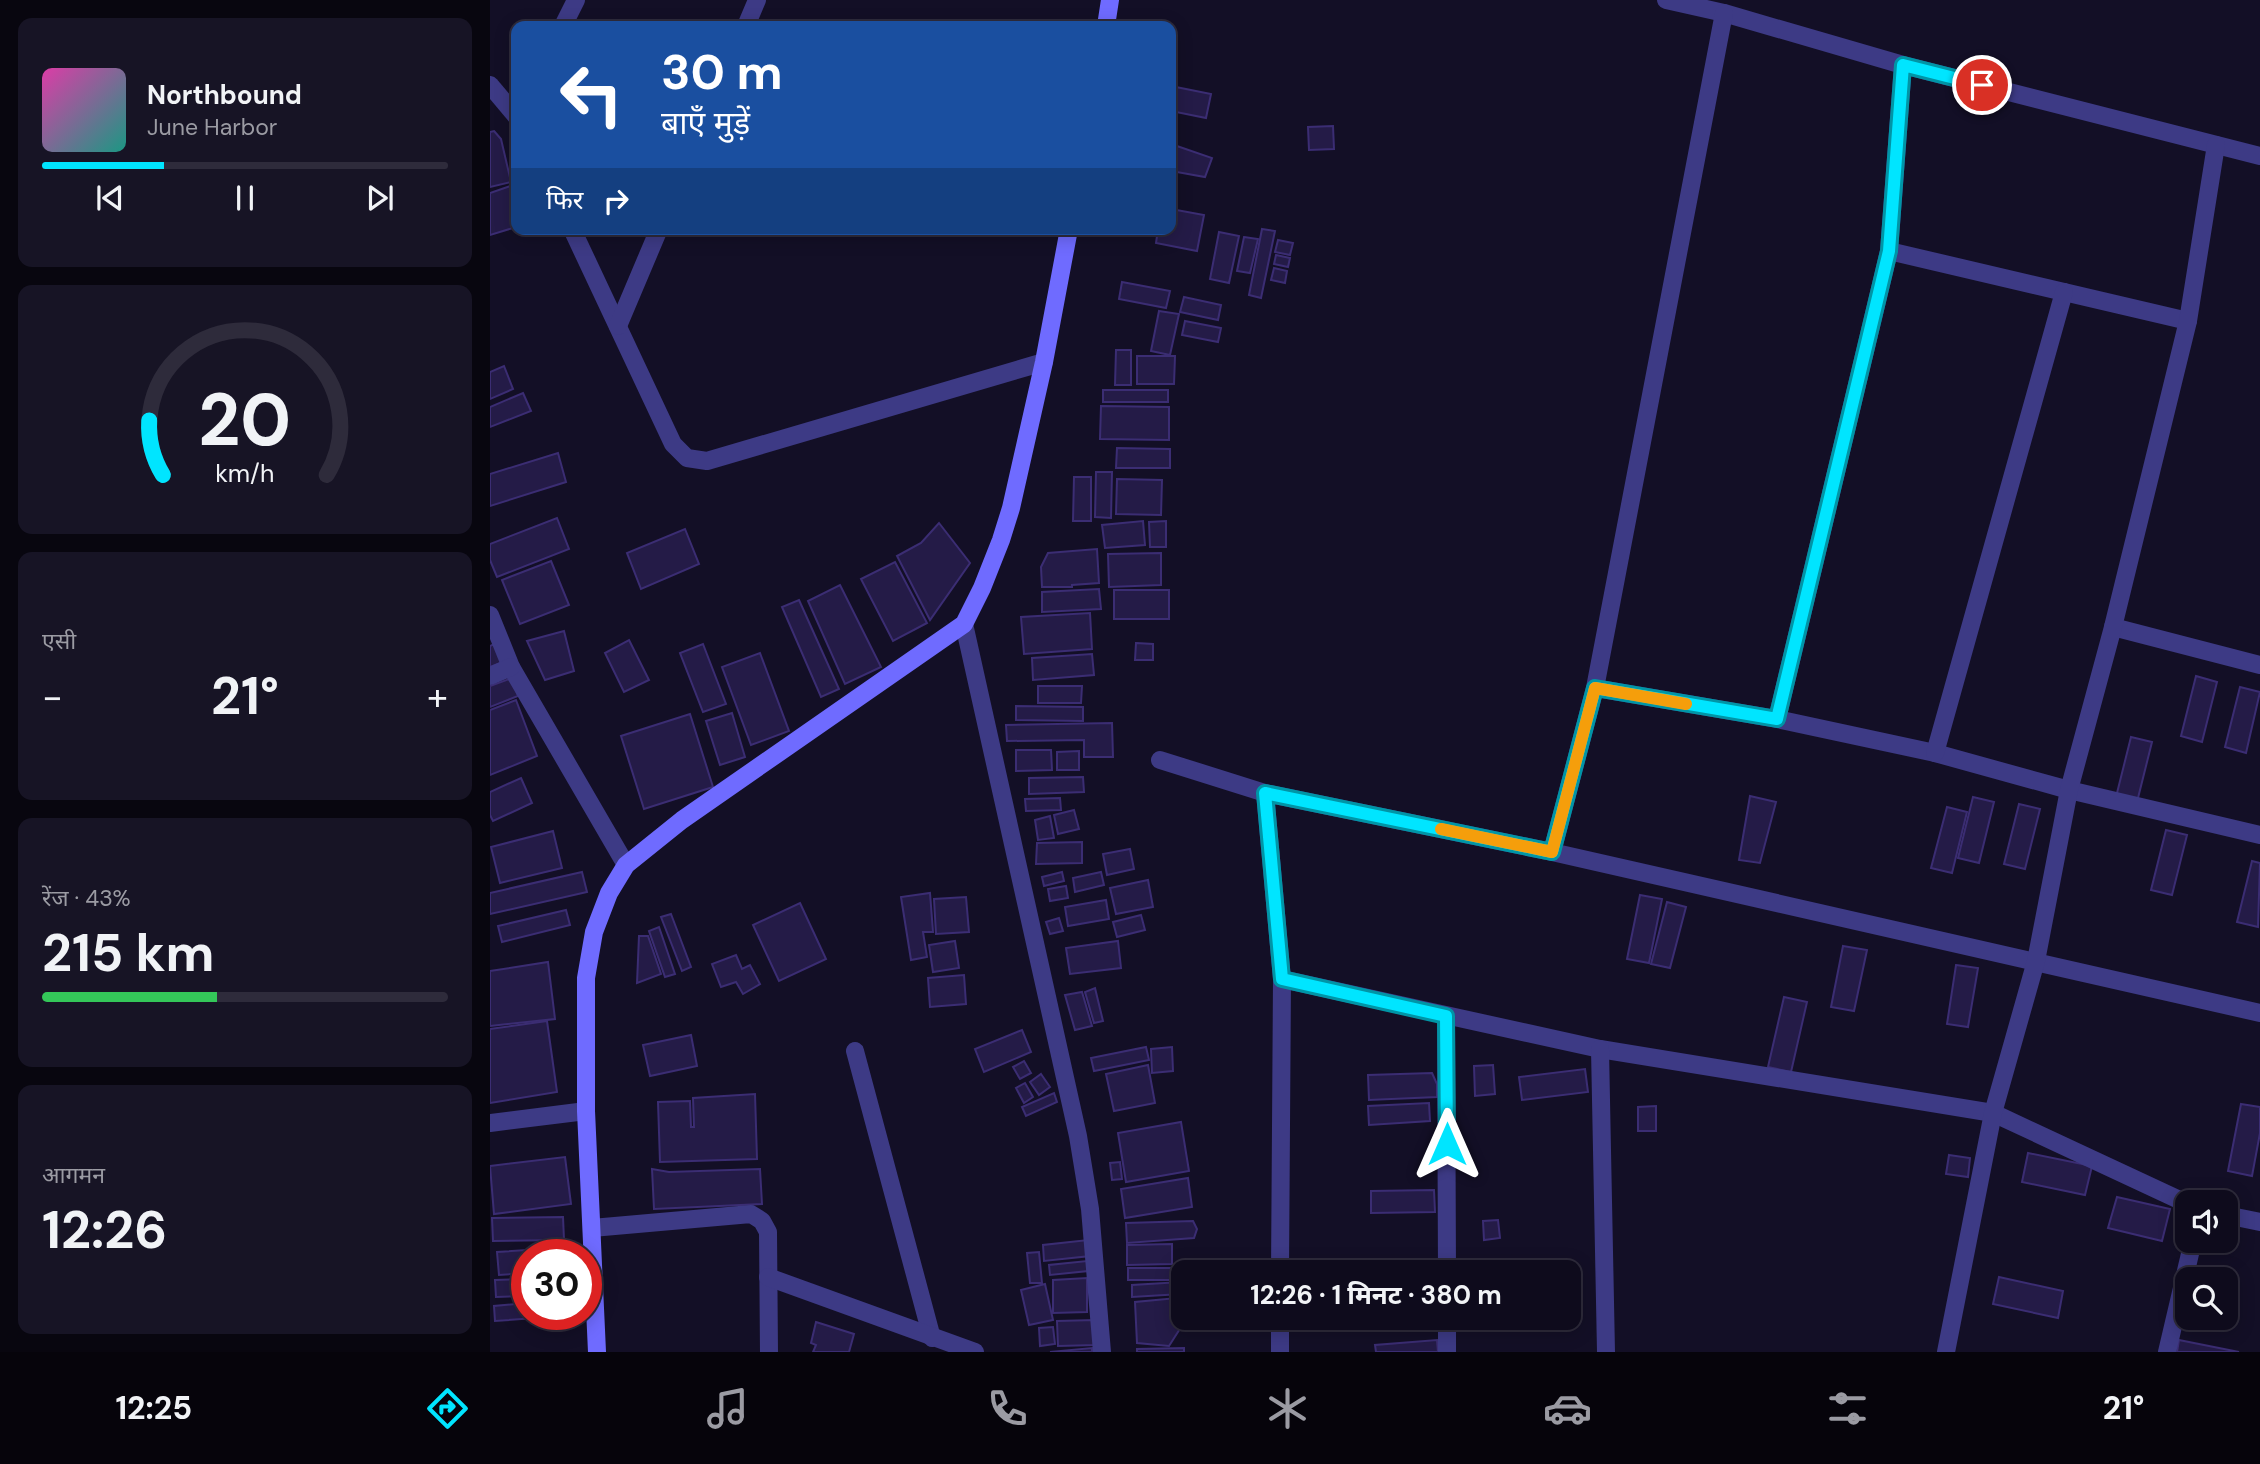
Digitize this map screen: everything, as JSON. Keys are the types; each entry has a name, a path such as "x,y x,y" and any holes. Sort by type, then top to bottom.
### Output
{"street":[{"path":"566,21 576,0"},
{"path":"748,21 757,0"},
{"path":"1107,21 1111,0"},
{"path":"1666,0 1724,13 1903,65 2260,156"},
{"path":"1552,852 1595,688 1724,13"},
{"path":"1777,719 1889,251 1903,65"},
{"path":"490,85 511,110"},
{"path":"1946,1352 1993,1113 2036,961 2069,790 2113,627 2188,320 2216,145"},
{"path":"575,235 673,444 687,458 696,461 720,457 1044,362"},
{"path":"618,326 656,235"},
{"path":"597,1352 586,1111 588,967 594,932 609,893 626,865 682,820 964,624 982,588 1011,508 1044,362 1068,235"},
{"path":"1889,251 2188,320"},
{"path":"1935,753 2064,292"},
{"path":"490,615 511,667 626,865"},
{"path":"964,624 1078,1136 1090,1209 1102,1352"},
{"path":"2113,627 2260,665"},
{"path":"490,676 511,667"},
{"path":"1595,688 1777,719 1935,753 2069,790 2260,835"},
{"path":"1160,760 1265,793 1552,852 2260,1013"},
{"path":"1265,793 1282,979 1280,1260"},
{"path":"1282,979 1600,1049 1993,1113 2175,1198"},
{"path":"1446,1016 1447,1260"},
{"path":"1600,1049 1606,1352"},
{"path":"855,1051 932,1338"},
{"path":"490,1123 586,1111"},
{"path":"592,1227 751,1214 762,1221 768,1233 769,1352"},
{"path":"2238,1217 2260,1222"},
{"path":"2167,1352 2190,1253"},
{"path":"768,1277 975,1352"},
{"path":"1280,1330 1280,1352"},
{"path":"1447,1330 1447,1352"}],"building":[{"path":"1176,87 1211,94 1206,118 1176,112"},
{"path":"1333,126 1334,149 1309,150 1308,127"},
{"path":"494,131 501,139 511,182 490,187 490,132"},
{"path":"1176,146 1212,158 1205,177 1176,172"},
{"path":"511,186 511,229 490,235 490,193"},
{"path":"1176,210 1204,215 1197,251 1156,243 1157,235 1176,235"},
{"path":"1262,229 1275,231 1261,298 1249,295"},
{"path":"1219,232 1239,236 1229,283 1210,279"},
{"path":"1244,237 1258,239 1250,273 1237,271"},
{"path":"1278,240 1293,243 1290,255 1275,252"},
{"path":"1276,255 1290,258 1288,267 1274,264"},
{"path":"1274,268 1287,271 1285,283 1271,280"},
{"path":"1122,282 1170,291 1166,308 1119,299"},
{"path":"1184,297 1221,305 1218,320 1180,312"},
{"path":"1159,311 1179,314 1170,355 1151,351"},
{"path":"1185,321 1221,328 1218,342 1182,335"},
{"path":"1116,350 1131,350 1131,385 1115,385"},
{"path":"1137,356 1175,356 1174,384 1137,384"},
{"path":"504,366 513,389 490,399 490,372"},
{"path":"1103,390 1168,390 1168,402 1103,402"},
{"path":"523,393 531,411 490,427 490,407"},
{"path":"1101,406 1169,407 1169,440 1100,439"},
{"path":"1117,448 1170,449 1170,468 1116,468"},
{"path":"558,453 566,482 490,506 490,474"},
{"path":"1096,472 1112,472 1111,518 1095,517"},
{"path":"1074,477 1091,477 1091,521 1073,521"},
{"path":"1117,479 1162,480 1161,515 1116,514"},
{"path":"557,518 569,549 497,577 490,560 490,544"},
{"path":"1143,521 1145,545 1105,548 1102,525"},
{"path":"1166,521 1166,547 1150,547 1149,522"},
{"path":"939,523 970,563 930,620 897,556 921,543"},
{"path":"685,529 699,564 641,589 627,553"},
{"path":"1097,549 1099,583 1072,587 1042,587 1041,567 1048,553"},
{"path":"1161,553 1161,585 1109,587 1108,554"},
{"path":"551,561 569,605 520,624 502,580"},
{"path":"895,562 927,623 893,641 861,579"},
{"path":"840,585 881,667 845,684 808,601"},
{"path":"1099,589 1101,609 1042,612 1042,592"},
{"path":"1114,590 1169,590 1169,619 1114,619"},
{"path":"799,600 839,689 821,697 782,607"},
{"path":"1090,613 1092,649 1024,654 1021,617"},
{"path":"564,631 574,671 545,680 527,641"},
{"path":"629,640 649,680 624,692 605,653"},
{"path":"496,643 503,662 490,667 490,646"},
{"path":"1136,643 1153,644 1153,660 1135,660"},
{"path":"703,644 726,704 703,712 680,653"},
{"path":"760,653 789,731 751,745 722,667"},
{"path":"1092,654 1094,675 1033,680 1032,658"},
{"path":"2196,676 2217,682 2202,742 2181,736"},
{"path":"512,678 518,696 490,707 490,686"},
{"path":"1038,686 1082,686 1081,703 1038,703"},
{"path":"2240,687 2260,692 2246,753 2225,747"},
{"path":"516,700 537,756 490,775 490,710"},
{"path":"1016,706 1083,707 1083,721 1016,720"},
{"path":"732,713 745,757 720,765 706,721"},
{"path":"690,714 713,787 644,809 621,736"},
{"path":"1112,723 1113,757 1084,757 1084,740 1007,741 1006,725"},
{"path":"2131,737 2152,742 2137,802 2116,797"},
{"path":"1016,750 1051,750 1052,770 1016,771"},
{"path":"1079,751 1079,770 1057,770 1057,752"},
{"path":"1083,777 1084,792 1029,794 1029,778"},
{"path":"521,778 532,803 493,821 490,815 490,792"},
{"path":"1750,796 1776,802 1760,863 1739,860"},
{"path":"1973,797 1994,802 1979,863 1958,858"},
{"path":"1060,798 1061,810 1026,811 1025,799"},
{"path":"2019,804 2040,809 2025,869 2004,864"},
{"path":"1947,807 1967,812 1952,873 1931,868"},
{"path":"1074,810 1079,829 1058,834 1054,815"},
{"path":"1050,816 1054,838 1038,840 1035,820"},
{"path":"2166,830 2187,835 2172,895 2151,890"},
{"path":"553,831 562,868 500,883 491,847"},
{"path":"1082,842 1082,863 1036,864 1037,843"},
{"path":"1130,849 1134,869 1107,875 1103,854"},
{"path":"2252,861 2260,863 2258,927 2237,922"},
{"path":"582,872 587,892 490,914 490,893"},
{"path":"1062,872 1064,881 1044,886 1042,877"},
{"path":"1101,872 1104,885 1075,892 1073,878"},
{"path":"1148,880 1153,907 1116,914 1110,888"},
{"path":"1066,886 1068,898 1050,901 1048,889"},
{"path":"930,893 933,932 923,932 927,957 911,960 901,897"},
{"path":"1640,895 1662,899 1649,963 1627,959"},
{"path":"966,897 969,932 936,934 934,899"},
{"path":"1106,900 1109,919 1068,926 1065,907"},
{"path":"1667,902 1686,907 1670,968 1651,964"},
{"path":"800,903 826,959 779,981 753,925"},
{"path":"566,910 570,925 502,942 498,926"},
{"path":"671,914 691,967 682,971 661,917"},
{"path":"1141,915 1145,930 1117,937 1113,922"},
{"path":"1059,918 1063,931 1050,934 1046,922"},
{"path":"659,927 675,974 665,977 649,931"},
{"path":"639,936 648,936 661,974 637,983"},
{"path":"955,941 959,968 933,972 929,945"},
{"path":"1118,941 1121,968 1070,974 1066,948"},
{"path":"1843,946 1867,950 1854,1011 1831,1007"},
{"path":"736,955 742,969 750,965 760,984 743,994 736,982 721,987 712,964"},
{"path":"548,962 555,1019 490,1026 490,971"},
{"path":"1956,965 1978,968 1968,1027 1947,1024"},
{"path":"964,975 966,1004 930,1007 928,978"},
{"path":"1095,988 1103,1021 1094,1023 1085,992"},
{"path":"1082,992 1092,1026 1075,1030 1065,995"},
{"path":"1784,997 1807,1002 1791,1072 1768,1067"},
{"path":"547,1021 557,1092 490,1103 490,1029"},
{"path":"1022,1030 1031,1052 984,1072 975,1049"},
{"path":"691,1035 697,1066 650,1076 643,1045"},
{"path":"1146,1047 1149,1060 1094,1071 1091,1058"},
{"path":"1172,1047 1173,1071 1152,1073 1151,1049"},
{"path":"1024,1061 1031,1073 1020,1079 1013,1067"},
{"path":"1148,1065 1155,1103 1114,1111 1106,1074"},
{"path":"1493,1065 1495,1094 1475,1096 1474,1066"},
{"path":"1585,1069 1588,1092 1522,1100 1519,1077"},
{"path":"1432,1073 1437,1084 1437,1097 1369,1100 1368,1075"},
{"path":"1041,1074 1050,1087 1039,1095 1030,1082"},
{"path":"1025,1083 1033,1097 1024,1103 1016,1088"},
{"path":"1054,1093 1057,1102 1026,1116 1022,1107"},
{"path":"755,1094 757,1159 660,1162 658,1102 690,1101 691,1127 694,1127 693,1098"},
{"path":"1429,1103 1430,1121 1369,1125 1368,1106"},
{"path":"2241,1104 2260,1107 2260,1133 2252,1176 2228,1171"},
{"path":"1656,1106 1656,1131 1638,1131 1638,1107"},
{"path":"1181,1122 1189,1171 1126,1182 1118,1133"},
{"path":"2028,1153 2092,1166 2085,1195 2022,1182"},
{"path":"1949,1155 1970,1158 1968,1177 1946,1174"},
{"path":"565,1157 571,1204 494,1214 490,1166"},
{"path":"1120,1162 1122,1179 1112,1180 1110,1163"},
{"path":"652,1169 669,1172 760,1169 762,1204 654,1209"},
{"path":"1188,1178 1192,1207 1125,1218 1121,1189"},
{"path":"1434,1190 1435,1212 1371,1213 1371,1191"},
{"path":"2117,1197 2170,1209 2162,1241 2108,1228"},
{"path":"563,1217 564,1239 493,1241 492,1218"},
{"path":"1498,1220 1500,1238 1484,1240 1483,1221"},
{"path":"1193,1221 1197,1229 1194,1238 1127,1243 1126,1223"},
{"path":"1088,1240 1090,1256 1044,1261 1043,1245"},
{"path":"1172,1244 1171,1264 1127,1265 1127,1245"},
{"path":"511,1251 511,1274 499,1275 497,1252"},
{"path":"1039,1252 1042,1283 1030,1283 1027,1253"},
{"path":"1087,1261 1088,1271 1050,1275 1049,1265"},
{"path":"1128,1268 1171,1268 1171,1280 1128,1280"},
{"path":"1999,1277 2063,1291 2058,1318 1993,1304"},
{"path":"1087,1278 1087,1312 1053,1313 1053,1280"},
{"path":"495,1280 511,1280 511,1297 496,1297"},
{"path":"1171,1283 1171,1295 1132,1297 1132,1285"},
{"path":"1045,1284 1053,1320 1029,1325 1021,1290"},
{"path":"1171,1299 1171,1330 1179,1330 1169,1346 1137,1343 1135,1302"},
{"path":"511,1304 511,1320 495,1321 494,1306"},
{"path":"1095,1320 1096,1345 1058,1346 1057,1321"},
{"path":"816,1322 854,1334 849,1352 813,1352 816,1345 811,1343"},
{"path":"1053,1327 1055,1344 1040,1346 1039,1328"},
{"path":"1437,1340 1438,1352 1376,1352 1375,1345"},
{"path":"2179,1340 2239,1352 2177,1352"},
{"path":"1092,1348 1092,1352 1050,1352"},
{"path":"1184,1348 1184,1352 1137,1352 1137,1349"}],"slow traffic":[{"path":"1441,829 1552,852 1595,688 1686,704"}],"route":[{"path":"1447,1144 1446,1016 1282,979 1265,793 1552,852 1595,688 1777,719 1889,251 1903,65 1982,85"}]}
